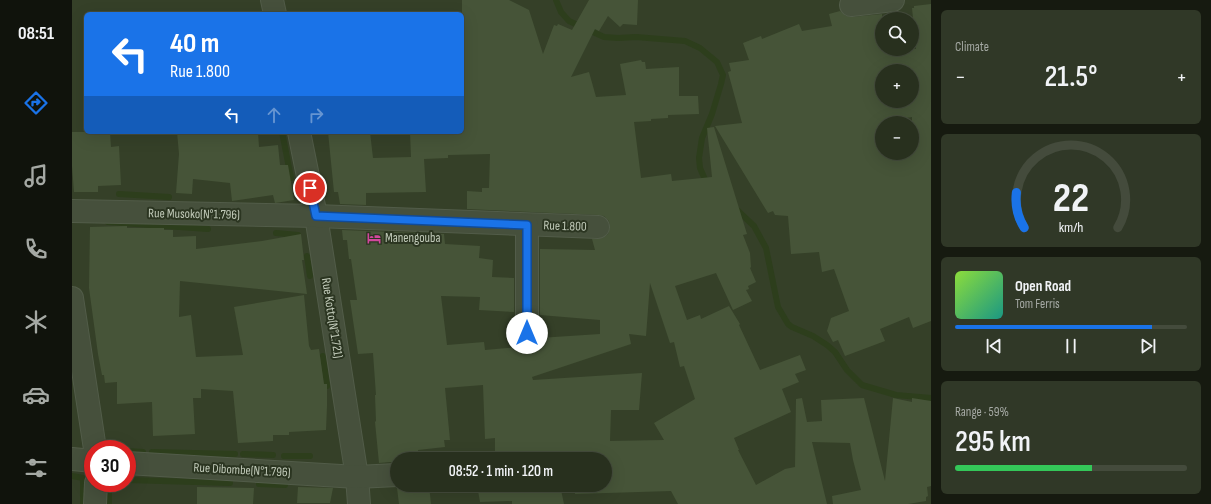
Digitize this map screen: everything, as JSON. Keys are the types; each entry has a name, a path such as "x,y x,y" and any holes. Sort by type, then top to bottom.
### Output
{"street":[{"path":"272,0 275,12"},
{"path":"851,5 894,0"},
{"name":"Rue Kotto(N°1.721)","path":"299,134 316,216 357,477 359,504"},
{"name":"Rue Musoko(N°1.796)","path":"72,211 316,216"},
{"name":"Rue 1.800","path":"316,216 598,228"},
{"path":"527,225 527,333"},
{"path":"72,298 94,440"},
{"path":"72,459 84,460"},
{"name":"Rue Dibombe(N°1.796)","path":"136,464 357,477 390,475"},
{"path":"95,504 96,492"}],"building":[{"path":"462,0 509,0 529,10 543,54 554,25 557,26 558,24 572,30 589,0 638,0 637,25 623,24 620,27 608,16 599,31 595,29 571,77 589,72 596,97 626,95 620,64 641,60 642,62 645,62 646,69 679,67 679,96 698,96 699,114 668,115 668,118 634,122 641,178 671,174 672,181 712,177 707,128 714,127 747,234 743,235 750,253 750,268 756,282 748,286 749,289 746,290 752,301 733,310 716,273 675,286 687,320 700,315 701,319 729,306 740,324 739,325 760,370 800,355 806,370 795,374 799,382 782,389 791,412 734,438 738,450 756,485 785,469 795,467 796,399 802,398 807,422 822,421 821,400 864,398 885,481 893,398 912,402 912,398 931,401 931,486 927,487 928,496 926,497 926,501 908,504 833,504 832,496 861,490 850,443 812,442 827,504 678,504 671,491 575,494 575,492 612,492 612,452 495,452 495,438 485,439 483,385 445,388 450,440 444,440 445,447 418,450 418,452 390,452 390,462 379,463 375,422 376,395 373,353 358,354 350,300 357,300 347,240 343,240 342,230 444,234 445,244 480,246 479,258 493,260 492,277 514,278 514,312 479,310 480,297 441,296 447,345 484,342 485,350 540,345 539,338 600,334 600,320 540,315 540,249 595,250 592,239 603,238 608,234 610,227 609,221 604,216 598,215 467,209 467,191 482,192 482,188 489,188 490,154 448,155 448,158 424,159 426,192 366,193 366,205 340,204 338,192 334,192 328,134 370,134 373,158 411,157 410,134 464,134 464,12 462,12","holes":["650,283 670,343 674,342 680,367 684,366 695,399 654,423 664,440 610,441 611,410 639,410 642,373 533,380 532,377 631,344 629,334 646,336"]},
{"path":"931,4 931,321 913,328 909,317 880,329 885,341 845,356 838,340 833,342 827,331 831,318 849,311 834,269 822,272 819,252 791,254 788,216 775,215 773,211 768,213 715,126 742,123 728,72 731,71 729,63 749,60 743,43 761,36 762,39 799,24 802,31 832,26 829,14 840,11 846,16 852,17 875,15 875,56 919,56 919,12 912,12 912,8 914,8 914,6"},
{"path":"72,132 84,132 84,134 110,134 111,147 119,146 121,185 98,186 98,192 74,192"},
{"path":"177,134 258,134 259,147 278,145 280,165 288,165 294,200 275,203 273,195 232,201 230,183 193,179 192,194 176,193 179,154"},
{"path":"127,226 127,228 164,228 164,230 173,230 173,237 196,236 196,249 262,241 301,234 304,260 302,260 307,294 180,281 179,317 191,315 196,357 243,355 234,307 304,295 309,346 311,350 319,349 324,384 327,384 326,430 289,432 289,435 273,435 273,441 238,443 233,391 201,389 201,398 193,398 195,434 153,436 152,402 117,404 117,382 105,383 98,354 89,288 90,227"},
{"path":"197,487 254,488 253,504 197,504"},
{"path":"298,487 333,488 330,503 297,503"},
{"path":"398,492 430,492 431,504 399,504"},
{"path":"478,492 561,492 564,504 512,504 512,501 480,502"}],"waterway":[{"path":"556,0 561,12 569,21 604,37 636,37 685,41 700,48 717,62 723,75 712,114 702,138 699,158 700,168 707,184"},
{"path":"282,134 291,178"},
{"path":"119,194 169,197"},
{"path":"735,208 754,226 766,248 778,307 788,324 813,336 827,345 835,352 847,370 862,385 896,395 931,398"},
{"path":"108,222 208,229"},
{"path":"276,233 298,235"},
{"path":"307,256 310,276"},
{"path":"323,356 327,386"},
{"path":"136,452 143,452"},
{"path":"152,452 235,454"},
{"path":"243,454 273,455"},
{"path":"284,456 310,456"},
{"path":"72,476 83,478 83,504"},
{"path":"136,480 230,483"},
{"path":"259,484 285,485"},
{"path":"109,492 109,504"}],"place":[{"name":"Manengouba","path":"374,238"}],"route":[{"path":"310,188 316,216 527,225 527,333"}]}
